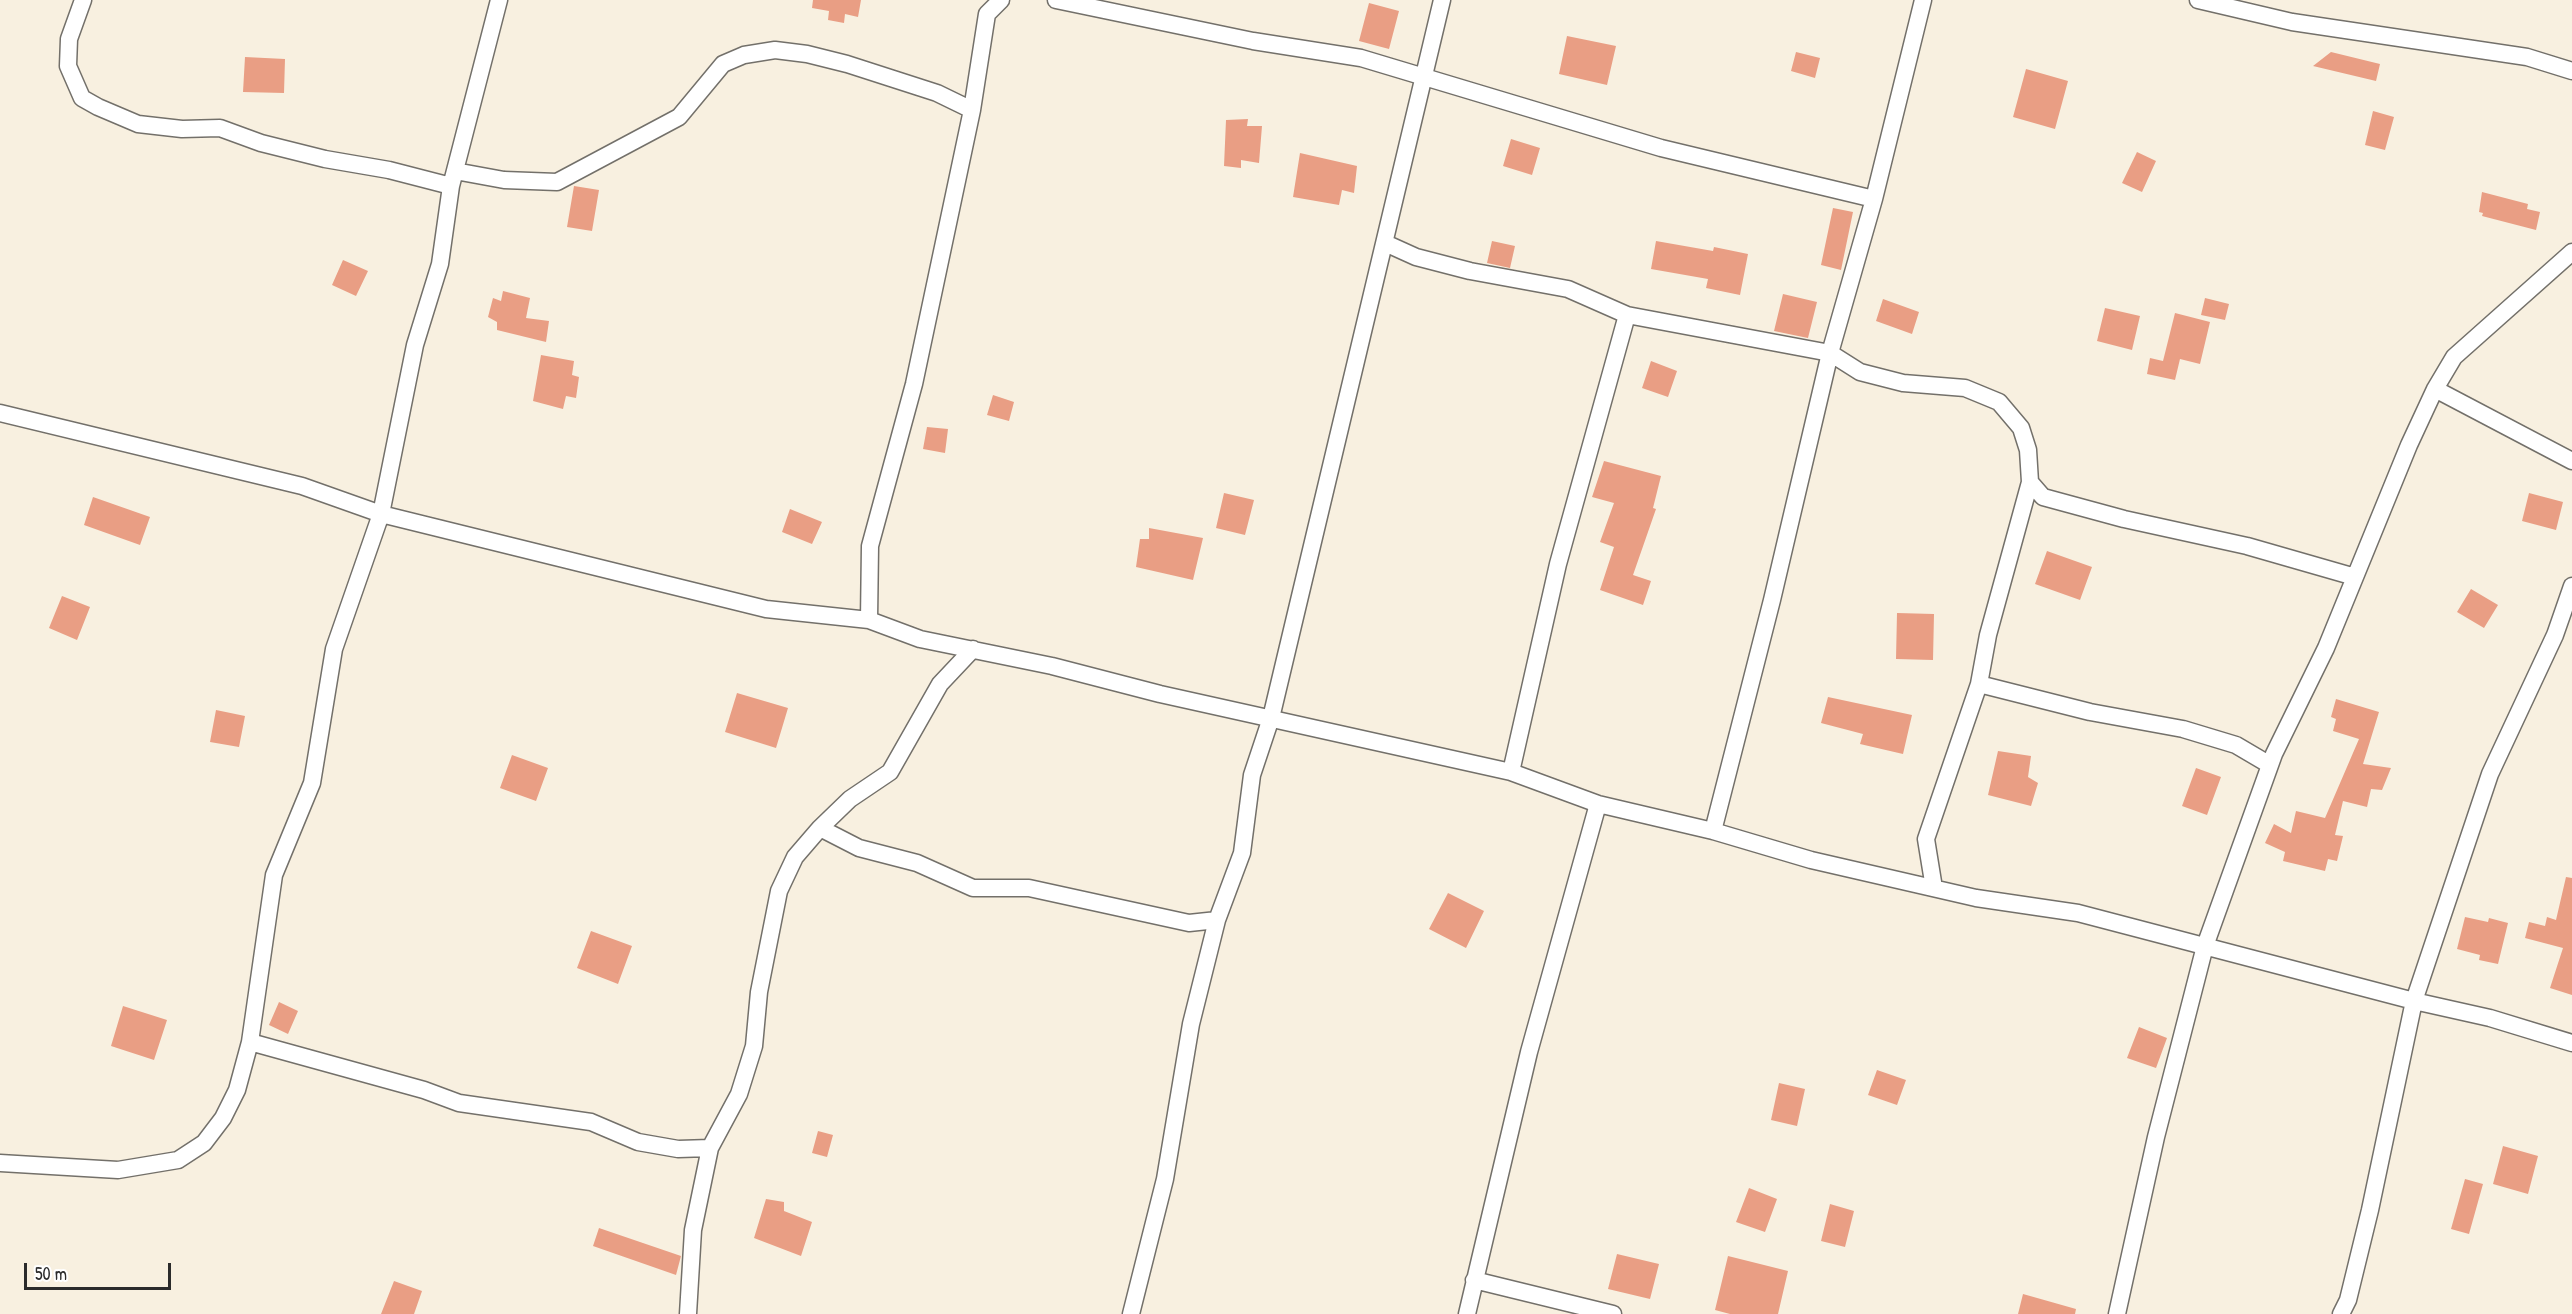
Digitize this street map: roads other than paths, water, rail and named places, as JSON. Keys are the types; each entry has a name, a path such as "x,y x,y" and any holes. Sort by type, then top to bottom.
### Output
{"street":[{"path":"83,0 69,39 68,66 82,98 98,107 138,124 182,129 220,128 261,143 324,159 453,179 557,182 679,117 723,64 744,55 775,50 807,54 847,64 937,93 972,110"},
{"path":"0,1163 118,1170 178,1160 204,1143 223,1118 237,1090 250,1042 274,875 312,783 333,649 381,514 415,345 440,264 453,179 499,0"},
{"path":"869,620 870,546 914,384 972,110 987,14 1001,0"},
{"path":"1056,0 1253,42 1361,58 1425,75 1660,148 1874,200"},
{"path":"1131,1314 1165,1179 1191,1024 1217,920 1242,853 1252,775 1271,718 1442,0"},
{"path":"1713,831 1772,600 1830,353 1874,200 1923,0"},
{"path":"2198,0 2292,22 2527,57 2572,71"},
{"path":"1385,243 1416,257 1470,271 1568,289 1627,315 1830,353 1860,372 1903,383 1965,388 1999,402 2020,428 2028,450 2030,482 1988,635 1979,684 1926,839 1934,888"},
{"path":"2117,1314 2156,1137 2205,946 2270,765 2326,648 2435,389 2454,357 2572,252"},
{"path":"1511,772 1558,564 1627,315"},
{"path":"2435,389 2572,461"},
{"path":"0,413 302,486 381,514 766,609 869,620 920,639 974,649 1511,772 1598,804 1713,831 1811,860 1976,898 2078,913 2414,1001 2490,1018 2572,1043"},
{"path":"2030,482 2043,497 2065,504 2247,546 2355,577"},
{"path":"2341,1314 2348,1300 2370,1210 2414,1001 2490,774 2555,635 2572,586"},
{"path":"688,1314 693,1230 710,1148 739,1094 754,1046 759,992 779,891 795,857 820,828 850,799 890,772 940,684 974,649"},
{"path":"1979,684 2090,712 2183,729 2236,745 2270,765"},
{"path":"1467,1314 1529,1052 1598,804"},
{"path":"820,828 859,848 917,863 973,888 1029,888 1189,923 1217,920"},
{"path":"250,1042 424,1090 459,1103 591,1122 638,1142 678,1149 710,1148"},
{"path":"1474,1280 1613,1314"}]}
